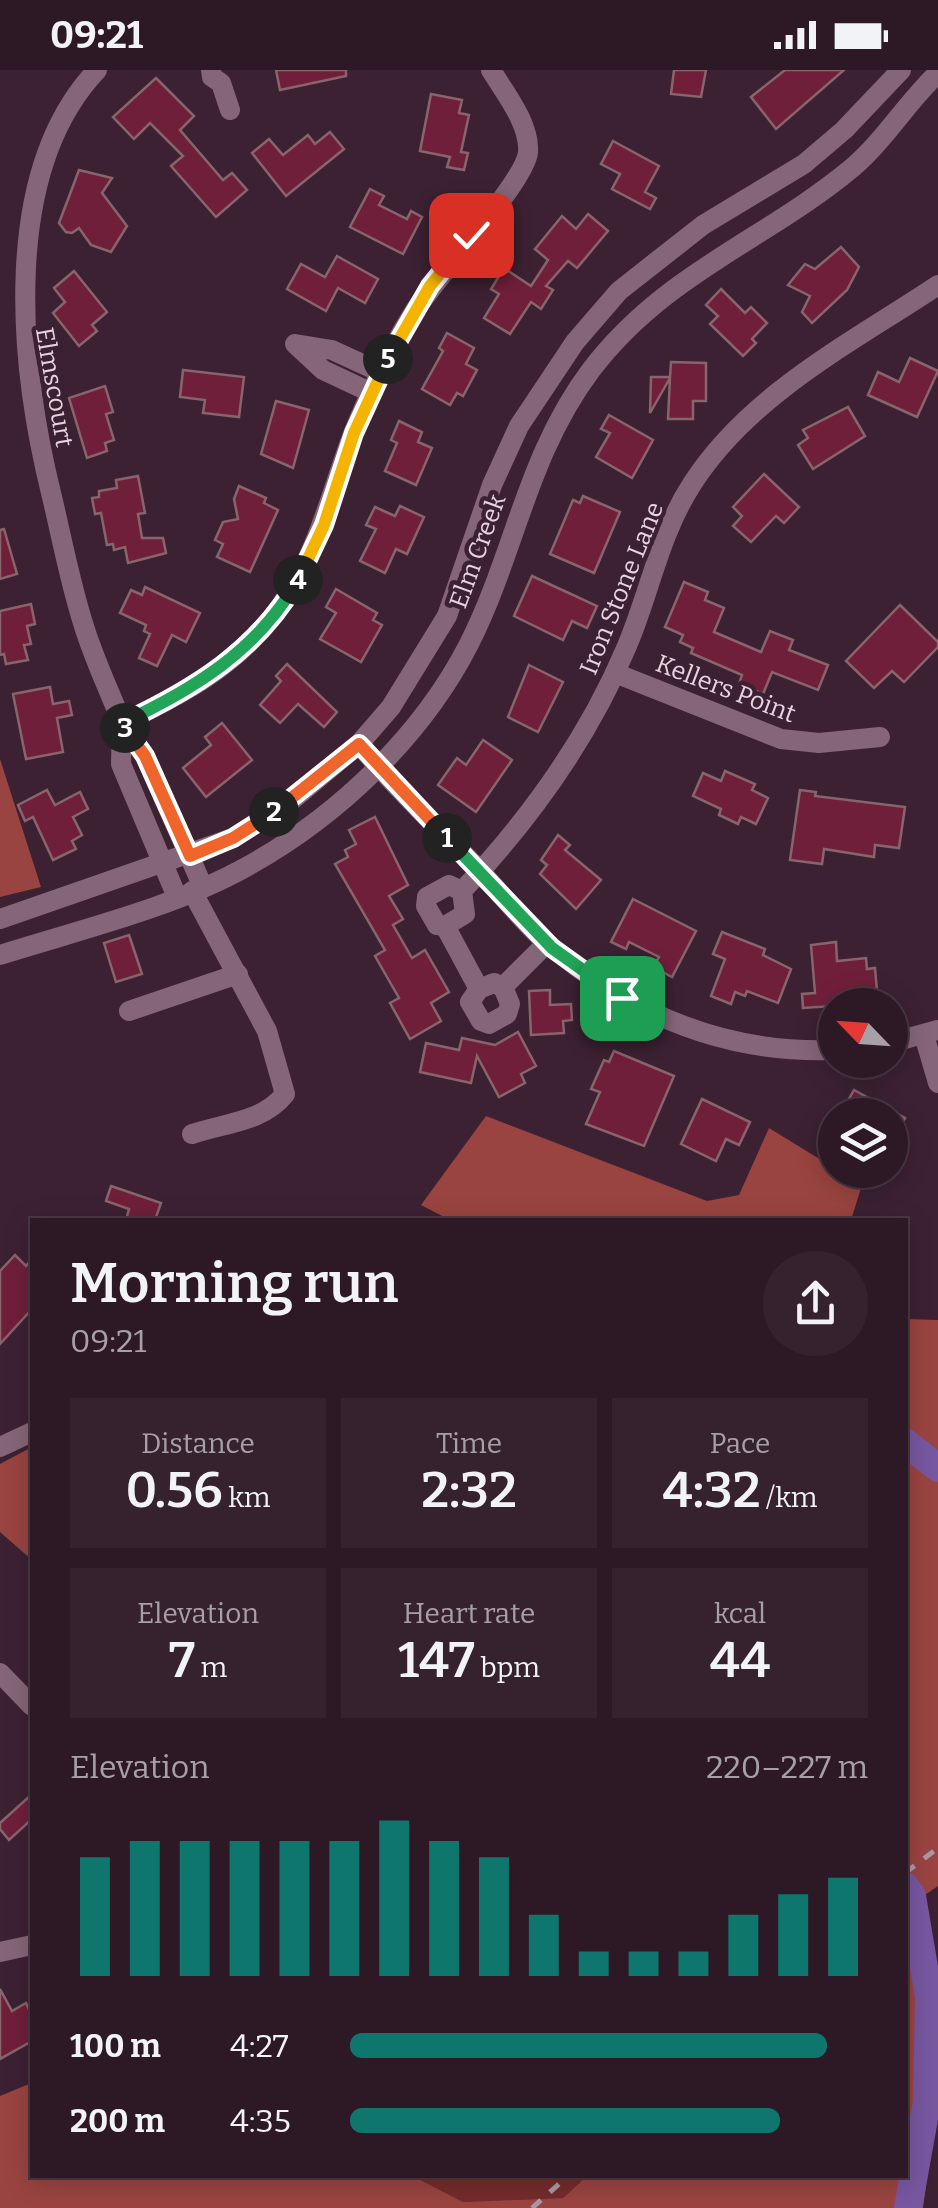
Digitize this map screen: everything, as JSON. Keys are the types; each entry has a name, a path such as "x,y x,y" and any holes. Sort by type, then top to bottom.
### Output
{"street":[{"name":"Elmscourt","path":"97,70 56,116 38,154 25,205 17,309 31,412 83,624 122,723 145,756 190,856 191,892"},
{"path":"122,723 184,694 222,668 272,618 310,559 395,342 430,286 519,180 528,152 518,113 491,70"},
{"name":"Elm Creek","path":"0,920 233,838 286,805 359,744 391,707 446,616 492,486 519,426 575,342 619,291 703,226 804,164 844,130 900,70"},
{"name":"Elm Creek","path":"0,955 191,892 247,867 292,838 378,767 412,730 469,644 542,452 591,371 629,326 667,292 853,166 938,73"},
{"path":"219,74 230,110"},
{"name":"Iron Stone Lane","path":"462,891 522,824 563,767 615,673 674,514 692,483 734,430 786,386 938,285"},
{"path":"372,393 323,370 295,344 332,350 382,372"},
{"name":"Kellers Point","path":"615,673 781,740 819,743 880,738"},
{"name":"Elmscourt","path":"122,723 121,764 161,865 191,892"},
{"path":"359,744 547,943 622,998 686,1030 764,1048 818,1050"},
{"path":"136,802 161,791"},
{"path":"449,885 462,891 465,914 446,926 438,925 426,906 427,898 449,885"},
{"path":"191,892 268,1031 285,1094 274,1107 234,1124 192,1134"},
{"path":"446,926 479,989"},
{"path":"503,987 547,943"},
{"path":"129,1012 238,974"},
{"path":"494,984 503,987 510,1004 507,1014 489,1024 481,1021 470,1002 479,989 494,984"},
{"path":"931,1032 938,1083"},
{"path":"0,1447 30,1433"},
{"path":"0,1674 30,1704"},
{"path":"0,1952 30,1945"}],"shaded area":[{"path":"0,759 41,887 0,897"},
{"path":"486,1116 707,1201 739,1195 769,1128 818,1158 818,1188 861,1188 852,1218 446,1218 421,1205"},
{"path":"908,1319 938,1320 938,1886 922,1897 935,2005 936,2068 923,2208 0,2208 0,2096 29,2084 30,2178 417,2178 463,2202 563,2198 585,2178 908,2178"},
{"path":"30,1448 30,1558 0,1532 0,1464"},
{"path":"417,2178 585,2178 563,2198 463,2202"}],"building":[{"path":"276,70 346,70 346,76 280,90"},
{"path":"674,70 706,70 701,97 671,94"},
{"path":"785,70 844,70 776,129 751,97"},
{"path":"156,78 194,116 180,130 223,180 232,173 247,190 216,217 171,166 183,156 150,123 134,139 113,117"},
{"path":"431,94 462,100 459,113 469,115 461,152 468,153 464,170 447,167 450,157 420,151"},
{"path":"330,132 344,149 286,196 252,153 269,139 283,155 308,135 315,144"},
{"path":"613,141 659,166 645,192 656,198 650,209 612,189 620,174 601,164"},
{"path":"79,170 112,178 102,193 127,226 111,252 91,245 79,228 66,232 59,223"},
{"path":"370,189 384,196 379,205 407,219 411,211 422,217 403,254 350,227"},
{"path":"588,214 608,231 577,268 568,261 546,286 553,290 541,309 531,302 510,334 484,318 499,294 491,289 504,268 531,286 548,260 535,249 562,216 576,229"},
{"path":"841,247 859,267 847,290 812,323 802,312 810,296 788,285 805,264 815,269"},
{"path":"337,256 378,279 365,303 338,288 326,311 287,289 301,264 325,277"},
{"path":"74,271 107,312 92,325 97,331 79,346 53,313 65,302 54,288"},
{"path":"721,289 745,313 751,307 767,323 743,356 710,324 718,316 706,305"},
{"path":"447,333 474,348 466,364 477,370 463,396 457,393 450,405 422,389 443,351 439,348"},
{"path":"910,358 938,371 917,417 868,395 878,372 899,382"},
{"path":"671,362 706,363 706,401 693,401 693,419 668,419 670,378 650,413 651,377 670,377"},
{"path":"183,370 244,377 239,417 203,413 205,400 180,397"},
{"path":"105,386 113,412 106,414 114,440 105,443 107,451 87,458 69,398"},
{"path":"276,401 309,410 293,468 261,454"},
{"path":"848,407 865,436 813,469 798,445 808,438 803,430"},
{"path":"609,415 653,440 632,478 596,457 610,433 601,429"},
{"path":"399,421 422,432 418,442 432,448 416,485 385,471 397,443 391,440"},
{"path":"764,474 799,507 784,523 776,516 751,542 733,526 742,516 733,507"},
{"path":"138,476 145,513 138,514 142,538 163,538 166,553 128,563 125,547 114,550 113,544 107,545 101,513 95,514 92,498 99,497 99,491 117,488 116,480"},
{"path":"239,486 266,498 264,503 278,510 250,572 217,557 223,544 215,540 223,522 238,519 234,499"},
{"path":"583,496 620,512 594,573 550,554 573,500 580,503"},
{"path":"400,506 424,517 407,554 396,549 385,573 360,561 376,529 366,525 375,507 395,516"},
{"path":"4,529 17,574 0,579 0,530"},
{"path":"532,576 597,606 587,628 572,621 563,640 514,616"},
{"path":"684,582 708,592 705,600 724,608 714,632 761,652 770,631 793,640 789,650 828,665 818,690 772,672 763,694 739,684 742,675 691,653 693,648 680,642 683,635 665,627"},
{"path":"145,587 200,613 186,642 172,635 157,666 139,658 150,634 144,631 146,625 120,613 131,590 142,595"},
{"path":"336,589 377,613 373,620 382,625 361,662 320,639 336,613 326,607"},
{"path":"31,604 35,624 27,626 31,644 24,645 28,660 6,664 4,654 0,655 0,611"},
{"path":"900,605 938,642 938,647 904,682 892,671 874,688 846,661"},
{"path":"287,664 337,712 324,727 298,704 280,723 260,705 281,681 276,676"},
{"path":"529,665 563,682 538,732 508,717"},
{"path":"50,687 53,704 69,701 72,715 57,718 63,752 26,759 13,694"},
{"path":"222,723 252,760 206,797 183,768 211,745 205,737"},
{"path":"483,740 512,760 476,812 438,785 457,758 466,765"},
{"path":"725,771 755,784 752,790 768,798 756,824 741,817 738,824 719,815 721,809 693,796 703,773 721,781"},
{"path":"47,790 55,805 80,792 88,809 73,817 82,835 72,841 76,849 53,860 33,817 25,821 18,805"},
{"path":"800,790 816,792 815,796 905,807 899,848 875,845 874,857 824,849 822,864 790,860"},
{"path":"375,817 408,885 389,896 403,919 393,925 412,958 425,950 449,992 431,1003 441,1021 410,1039 390,1003 399,998 375,956 385,950 335,864 348,857 345,850 356,844 349,830"},
{"path":"558,835 570,845 565,850 601,880 576,909 540,874 547,865 541,860"},
{"path":"633,899 696,931 672,977 653,967 659,957 629,942 626,949 611,942"},
{"path":"722,932 765,949 763,955 791,969 778,1003 747,991 745,996 735,992 731,1004 711,996 725,959 713,954"},
{"path":"129,935 142,974 116,982 104,943"},
{"path":"836,942 837,961 866,958 867,969 875,968 877,988 818,988 818,1007 803,1008 802,994 815,993 811,945"},
{"path":"550,990 550,1005 571,1004 572,1020 563,1021 564,1033 531,1035 529,991"},
{"path":"518,1032 536,1066 521,1074 525,1083 499,1097 477,1056 471,1083 420,1072 426,1043 459,1050 462,1038 495,1045"},
{"path":"614,1051 674,1076 644,1146 586,1124 600,1092 591,1089 604,1060 609,1062"},
{"path":"854,1090 869,1098 850,1098"},
{"path":"702,1099 750,1122 739,1145 726,1139 716,1161 681,1144"},
{"path":"111,1186 161,1203 156,1218 127,1218 129,1209 106,1201"},
{"path":"15,1255 26,1266 30,1261 30,1311 0,1344 0,1271"},
{"path":"30,1796 30,1821 9,1840 0,1823"},
{"path":"0,1989 12,2011 26,2003 30,2012 30,2042 0,2059"}],"waterway":[{"path":"908,1444 938,1468"},
{"path":"908,1890 929,1997 927,2102 908,2208"}],"railway":[{"path":"908,1871 938,1848"},
{"path":"532,2208 566,2178"}],"route":[{"path":"471,235 430,286 395,342 354,433 310,559 272,618 222,668 184,694 122,723 145,756 190,856 233,838 286,805 359,744 552,948 622,998"}]}
